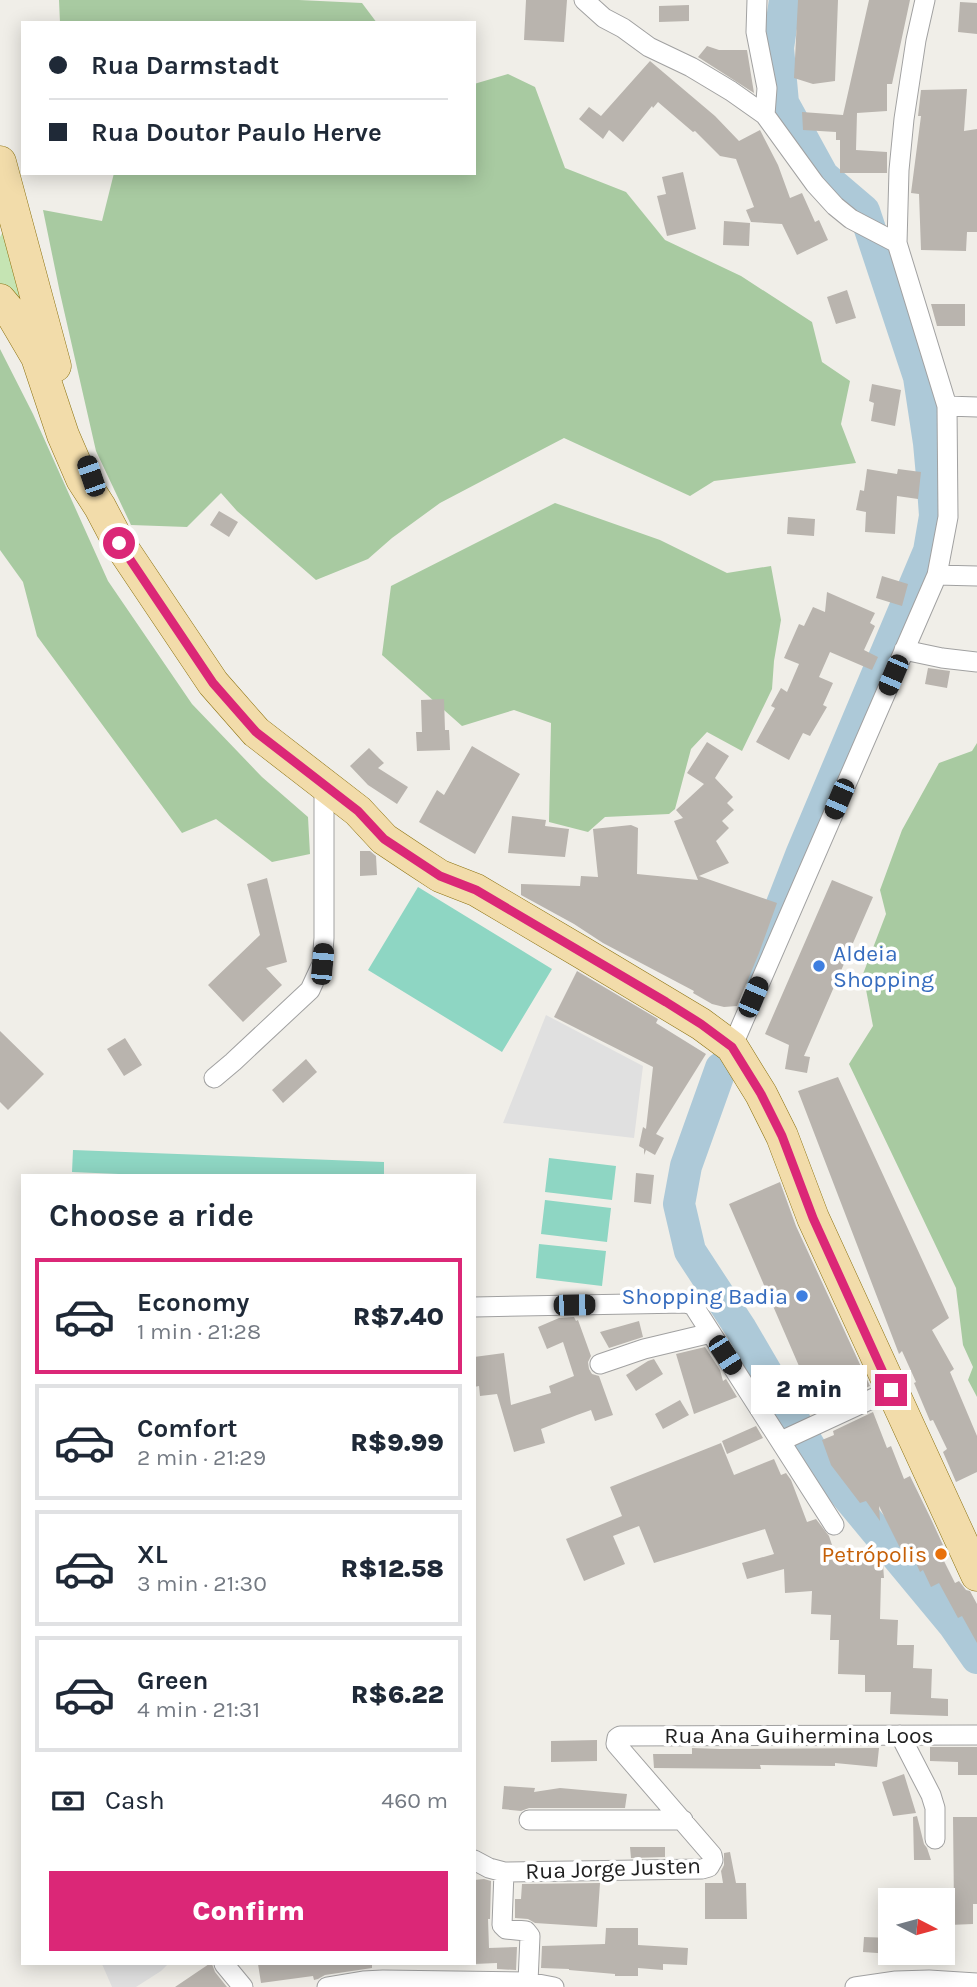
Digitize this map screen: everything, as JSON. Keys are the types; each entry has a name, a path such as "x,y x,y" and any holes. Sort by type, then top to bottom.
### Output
{"main road":[{"path":"0,213 3,172"},
{"path":"3,172 65,401 100,507"},
{"path":"0,300 11,313 37,358 77,468 119,543 213,683 256,732 358,811 394,821 451,858 476,890 701,1024 732,1047 761,1094 782,1136 813,1218 977,1575"}],"street":[{"path":"584,0 604,18 649,47 691,66 765,115 815,184 835,206 851,219 896,242"},
{"path":"757,0 756,32 767,88 765,115"},
{"path":"732,1047 937,575 948,517 947,406 896,242 898,170 904,119 925,0"},
{"path":"947,406 977,407"},
{"path":"937,575 977,576"},
{"path":"904,650 977,662"},
{"path":"214,1078 310,990 322,964 324,786"},
{"path":"476,1307 693,1305 786,1440 834,1525"},
{"path":"600,1364 644,1349 711,1333"},
{"path":"786,1440 891,1390"},
{"name":"Rua Ana Guihermina Loos","path":"683,1820 616,1744 620,1735 977,1735"},
{"path":"900,1735 931,1795 935,1808 935,1839"},
{"path":"529,1820 683,1820"},
{"name":"Rua Jorge Justen","path":"476,1861 504,1872 702,1869 712,1865 712,1856 683,1820"},
{"name":"Rua Jorge Justen","path":"504,1872 502,1925 506,1929 526,1931 530,1936 528,1982"},
{"path":"225,1965 243,1987"},
{"path":"327,1987 363,1972 528,1982 554,1987"},
{"path":"855,1987 918,1980 977,1983"}],"green space":[{"path":"59,0 299,0 362,3 376,21 60,21"},
{"path":"508,74 535,87 565,168 626,192 665,240 741,276 812,322 822,362 850,381 841,424 856,463 714,481 690,496 564,438 440,503 368,559 316,580 237,511 221,493 187,527 131,525 96,451 43,210 102,221 114,175 476,175 476,83"},
{"path":"9,221 45,355 0,286 0,237"},
{"path":"0,349 33,414 108,581 192,704 262,777 308,817 310,854 272,862 216,819 182,833 37,636 23,582 0,550"},
{"path":"555,503 660,540 727,573 771,566 781,620 772,689 742,751 707,732 691,749 675,809 669,814 605,817 588,832 549,822 551,723 514,710 462,726 382,655 391,586"},
{"path":"977,743 977,1397 968,1380 973,1367 963,1345 956,1288 849,1064 873,1026 863,974 886,914 880,890 902,830 939,763 972,751"},
{"path":"418,887 552,969 502,1052 368,970"},
{"path":"73,1150 384,1162 384,1174 72,1172"},
{"path":"549,1158 616,1166 612,1200 545,1192"},
{"path":"545,1200 611,1208 607,1242 541,1234"},
{"path":"539,1244 606,1251 602,1286 536,1278"}],"shaded area":[{"path":"546,1015 643,1066 634,1138 503,1123"},
{"path":"102,1965 167,1965 136,1987 112,1987"}],"building":[{"path":"526,0 567,0 564,42 524,40"},
{"path":"798,0 838,0 835,81 813,84 794,78"},
{"path":"869,0 910,0 892,84 887,84 887,111 857,113 856,150 887,152 887,173 840,173 840,140 836,140 836,132 803,130 802,112 843,115"},
{"path":"960,2 977,3 977,34 958,32"},
{"path":"689,5 689,21 659,22 659,6"},
{"path":"707,46 719,50 747,50 754,93 698,57"},
{"path":"650,61 715,116 739,141 760,130 778,165 790,198 802,193 815,222 819,220 828,240 797,255 782,224 751,222 746,210 754,207 736,159 720,156 695,131 658,102 623,142 609,130 603,139 579,119 589,107 601,116"},
{"path":"967,89 964,131 977,129 977,232 967,232 966,251 921,250 919,194 911,193 921,116 918,116 921,90"},
{"path":"683,172 696,229 667,236 657,196 666,194 662,177"},
{"path":"724,221 750,223 749,246 723,245"},
{"path":"847,290 856,318 836,324 827,297"},
{"path":"931,304 965,304 965,326 937,326"},
{"path":"872,384 901,390 895,426 871,421 874,403 869,401"},
{"path":"867,469 897,474 898,469 921,472 918,499 897,496 895,534 865,532 866,512 856,510 860,490 864,491"},
{"path":"219,511 238,522 229,537 210,525"},
{"path":"788,517 815,519 814,536 787,534"},
{"path":"882,576 908,584 902,606 876,598"},
{"path":"827,592 875,613 870,623 875,626 864,650 878,657 872,670 830,652 819,677 833,683 823,705 827,707 810,736 803,733 789,760 756,742 775,708 771,706 781,688 787,692 799,664 784,658 799,624 804,626 813,607 825,612"},
{"path":"928,668 950,671 947,688 925,684"},
{"path":"444,699 445,730 449,730 450,750 417,751 416,732 422,732 421,700"},
{"path":"707,742 729,756 715,778 733,797 727,803 734,810 722,821 729,828 716,841 729,863 699,876 777,903 737,1006 712,1004 693,993 694,991 603,943 521,895 521,884 580,886 581,876 598,877 593,829 631,825 638,828 637,874 698,880 674,821 683,818 676,810 704,784 687,773"},
{"path":"472,746 520,774 475,854 419,822 437,790 444,795"},
{"path":"369,748 384,763 378,768 408,787 397,804 368,785 350,766"},
{"path":"512,816 546,820 545,826 569,829 565,857 508,853"},
{"path":"360,851 370,851 376,856 377,875 360,876"},
{"path":"267,878 287,962 266,968 282,985 243,1022 208,985 260,935 247,884"},
{"name":"Aldeia Shopping","path":"832,880 873,897 804,1056 810,1057 807,1073 785,1069 789,1045 765,1034"},
{"path":"577,971 658,1019 656,1023 706,1054 656,1134 664,1138 655,1155 646,1150 644,1155 644,1149 639,1146 643,1127 646,1129 653,1067 554,1017"},
{"path":"0,1031 44,1074 8,1110 0,1102"},
{"path":"125,1038 142,1065 124,1076 107,1049"},
{"path":"306,1059 317,1072 283,1103 272,1090"},
{"path":"838,1077 949,1318 932,1330 954,1369 950,1372 977,1436 977,1472 956,1482 943,1452 947,1449 933,1420 930,1421 902,1351 899,1354 798,1091"},
{"path":"636,1173 654,1175 651,1204 634,1202"},
{"name":"Shopping Badia","path":"780,1182 796,1226 870,1386 818,1410 729,1204"},
{"path":"574,1317 578,1320 591,1356 589,1369 592,1374 599,1376 613,1415 595,1421 591,1410 577,1415 541,1429 545,1443 514,1452 497,1394 480,1396 479,1386 476,1387 476,1357 504,1353 511,1405 551,1393 549,1386 574,1376 563,1342 547,1349 538,1327 559,1318"},
{"path":"639,1321 643,1337 609,1348 600,1332"},
{"path":"705,1347 720,1370 723,1381 726,1379 737,1397 694,1414 676,1354"},
{"path":"654,1359 663,1374 636,1391 626,1375"},
{"path":"680,1400 689,1415 663,1429 655,1414"},
{"path":"873,1412 887,1448 891,1446 904,1479 910,1476 931,1519 943,1545 937,1547 955,1583 959,1581 970,1591 977,1604 977,1643 962,1616 958,1618 939,1583 931,1587 923,1570 920,1572 914,1559 910,1561 899,1546 879,1506 880,1521 866,1501 860,1503 831,1465 822,1440 834,1435 833,1431"},
{"path":"756,1426 763,1438 727,1454 722,1441"},
{"path":"721,1443 734,1475 774,1459 781,1475 786,1473 791,1480 807,1522 816,1519 829,1536 835,1554 882,1551 884,1578 881,1578 880,1619 898,1620 897,1645 914,1645 913,1668 932,1669 931,1698 948,1699 948,1716 890,1714 891,1692 865,1692 865,1675 838,1674 839,1640 830,1640 831,1615 811,1614 812,1591 785,1593 784,1569 747,1579 742,1563 774,1554 765,1529 654,1563 639,1526 613,1536 625,1564 584,1581 566,1539 622,1516 610,1487"},
{"path":"597,1740 597,1761 551,1762 551,1741"},
{"path":"930,1747 977,1747 977,1775 958,1775 958,1762 930,1761"},
{"path":"692,1748 879,1748 877,1767 835,1763 835,1766 760,1765 761,1769 654,1768 653,1754 692,1754"},
{"path":"904,1774 916,1813 893,1816 882,1782"},
{"path":"504,1786 535,1788 534,1792 560,1788 627,1794 625,1808 529,1808 521,1811 502,1809"},
{"path":"917,1816 931,1860 914,1860 913,1817"},
{"path":"953,1817 977,1817 977,1904 973,1904 973,1924 956,1925 956,1888 954,1888"},
{"path":"630,1847 665,1847 665,1857 631,1858"},
{"path":"730,1852 736,1883 746,1883 747,1919 705,1919 705,1883 723,1883 721,1871 724,1853"},
{"path":"476,1880 491,1881 489,1948 517,1947 516,1970 497,1969 497,1963 476,1964"},
{"path":"600,1883 597,1927 535,1923 528,1919 515,1918 515,1899 521,1899 522,1884"},
{"path":"606,1928 638,1928 638,1945 688,1948 687,1965 663,1964 663,1970 638,1968 638,1976 541,1968 542,1946 605,1944"},
{"path":"864,1937 878,1938 878,1953 863,1952"},
{"path":"208,1965 212,1965 227,1987 175,1987"},
{"path":"258,1965 372,1965 372,1968 325,1975 314,1980 313,1976 261,1983"}],"waterway":[{"path":"756,971 801,855 929,551 935,516 929,443 919,377 864,211 823,176 783,103 778,48 785,0"},
{"path":"721,1068 686,1166 679,1204 690,1251 741,1329 818,1461 954,1625 977,1658"}],"place":[{"name":"Aldeia Shopping","path":"819,966"},
{"name":"Shopping Badia","path":"802,1296"},
{"name":"Petrópolis","path":"941,1554"}],"route":[{"path":"119,543 213,683 256,732 358,811 384,839 440,876 476,890 666,1002 732,1047 761,1094 782,1136 813,1218 891,1390"}]}
